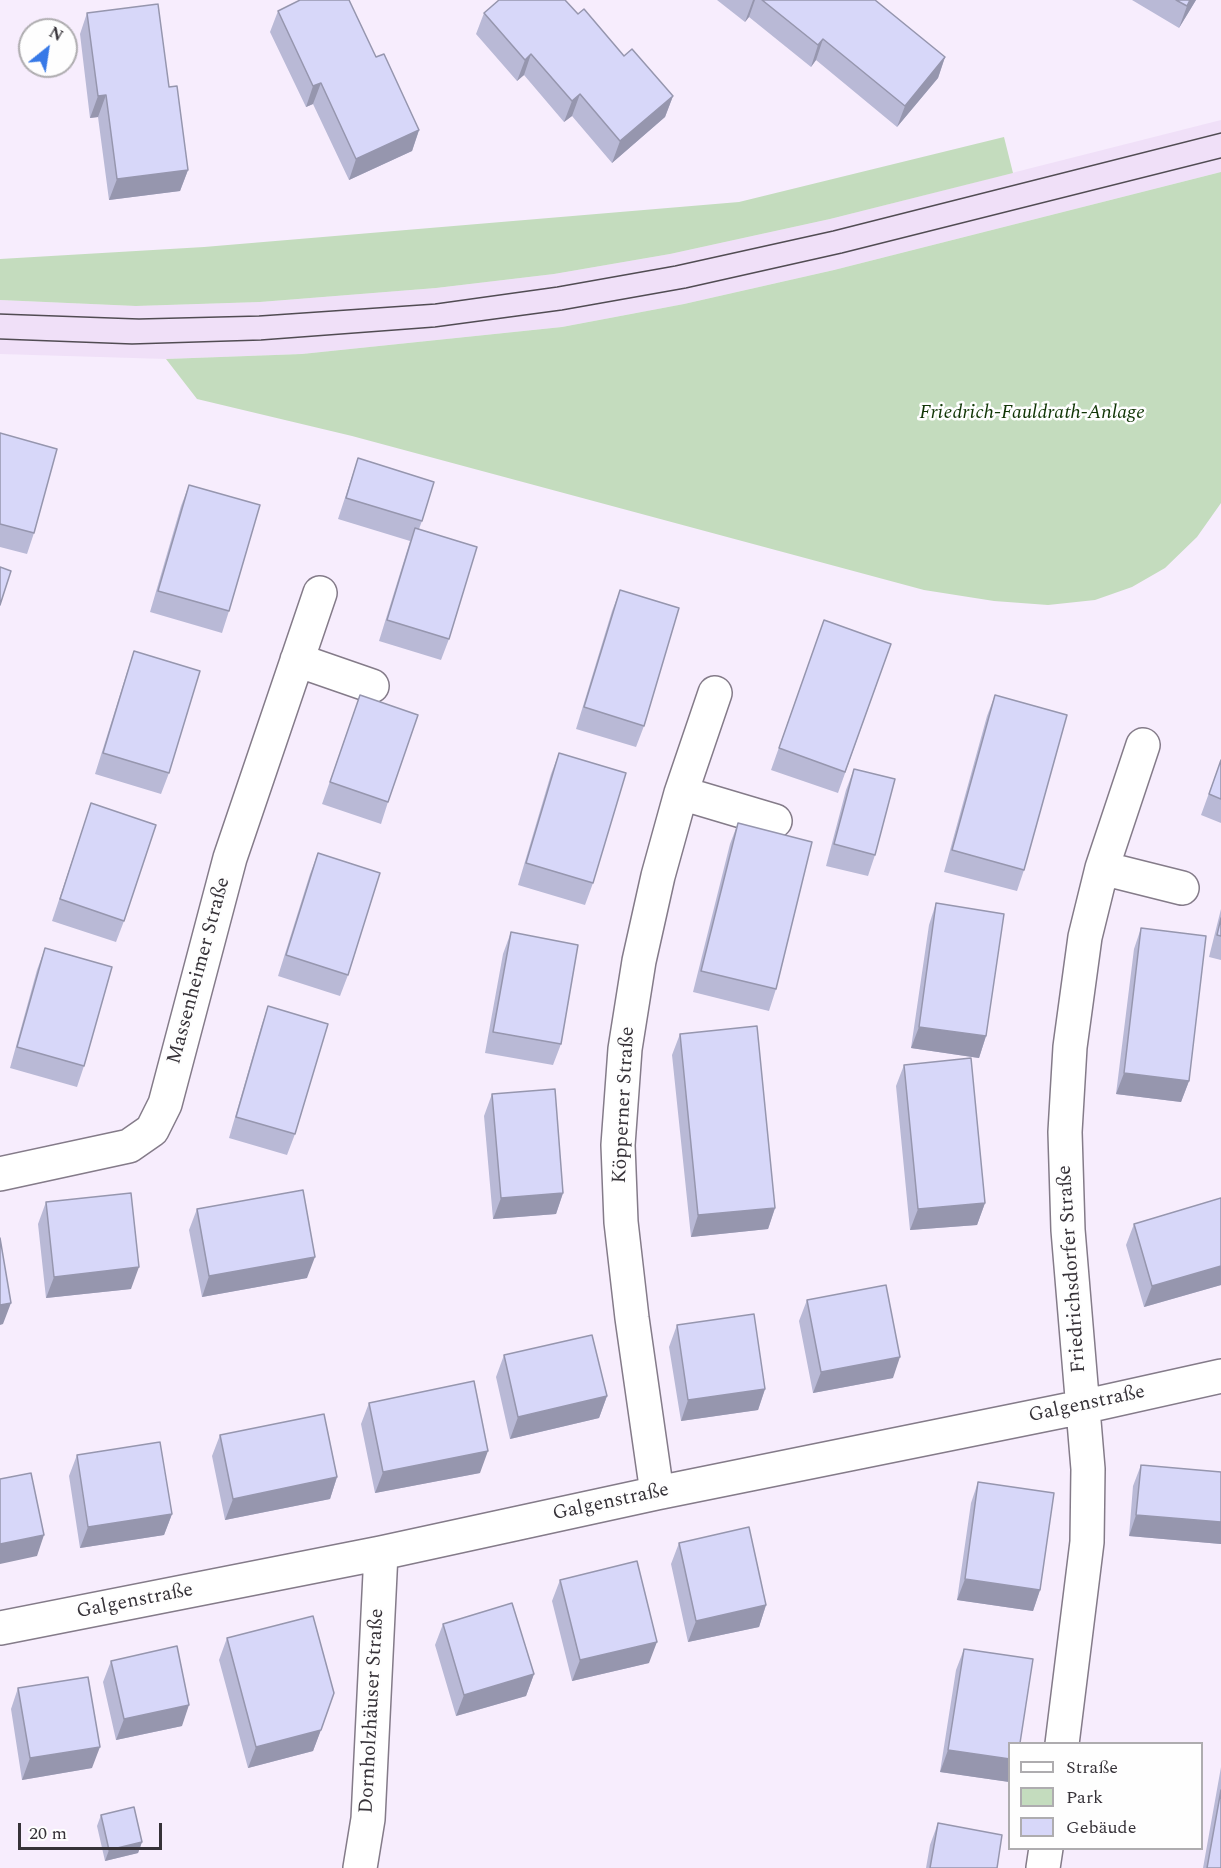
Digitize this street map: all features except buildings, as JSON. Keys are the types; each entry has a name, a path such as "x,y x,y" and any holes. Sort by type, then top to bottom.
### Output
{"street":[{"name":"Massenheimer Straße","path":"0,1174 129,1146 152,1130 165,1104 230,858 320,593"},
{"path":"297,660 372,686"},
{"name":"Köpperner Straße","path":"657,1493 621,1222 618,1145 625,1049 639,961 658,876 681,793 715,693"},
{"name":"Friedrichsdorfer Straße","path":"1062,1742 1087,1542 1088,1469 1068,1230 1065,1132 1070,1047 1085,937 1102,868 1143,745"},
{"path":"681,793 774,821"},
{"path":"1102,868 1182,888"},
{"name":"Galgenstraße","path":"0,1628 381,1553 657,1493 1082,1407 1221,1376"},
{"name":"Dornholzhäuser Straße","path":"360,1868 368,1819 381,1553"},
{"path":"1043,1868 1046,1850"}],"shaded area":[{"path":"1221,120 1221,172 834,270 684,304 562,327 302,354 166,359 0,354 0,300 136,306 260,302 436,288 554,274 670,254 830,219"}],"green space":[{"path":"1004,137 1013,173 830,219 670,254 554,274 436,288 260,302 136,306 0,300 0,259 204,247 739,202"},
{"name":"Friedrich-Fauldrath-Anlage","path":"1221,172 1221,503 1197,537 1165,568 1132,587 1095,600 1048,605 994,601 924,590 352,436 197,399 166,359 302,354 562,327 684,304 834,270"}],"tram line":[{"path":"0,314 139,319 259,316 435,304 557,287 675,266 833,231 1221,133"},
{"path":"0,339 132,344 261,340 435,327 562,310 686,288 842,253 1221,158"}]}
